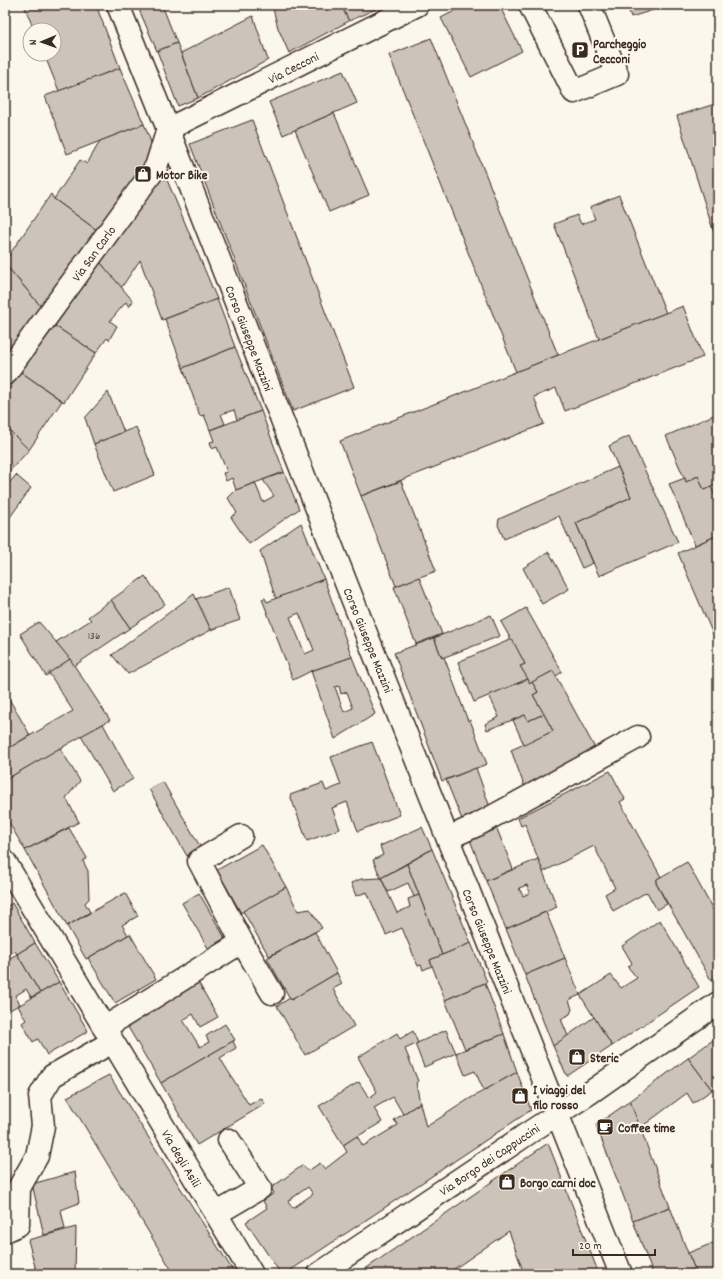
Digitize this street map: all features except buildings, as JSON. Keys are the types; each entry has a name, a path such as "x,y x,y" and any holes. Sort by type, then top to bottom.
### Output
{"street":[{"name":"Corso Giuseppe Mazzini","path":"118,5 620,1274"},
{"name":"Via Cecconi","path":"168,129 417,5"},
{"path":"530,5 574,92 617,74 589,5"},
{"name":"Via San Carlo","path":"6,372 156,167 168,129"},
{"path":"448,838 477,825 638,737"},
{"path":"241,836 199,861 242,942 272,993"},
{"name":"Via degli Asili","path":"5,862 11,888 108,1035 252,1274"},
{"path":"5,1231 18,1225 19,1188 37,1156 43,1126 40,1096 52,1076 108,1035 242,942"},
{"name":"Via Borgo dei Cappuccini","path":"319,1274 591,1092 718,1003"},
{"path":"216,1214 260,1188 229,1140"}],"place":[{"name":"Parcheggio Cecconi","path":"580,50"},
{"name":"Motor Bike","path":"143,174"},
{"name":"Steric","path":"577,1057"},
{"name":"I viaggi del filo rosso","path":"520,1096"},
{"name":"Coffee time","path":"605,1127"},
{"name":"Borgo carni doc","path":"507,1182"}]}
